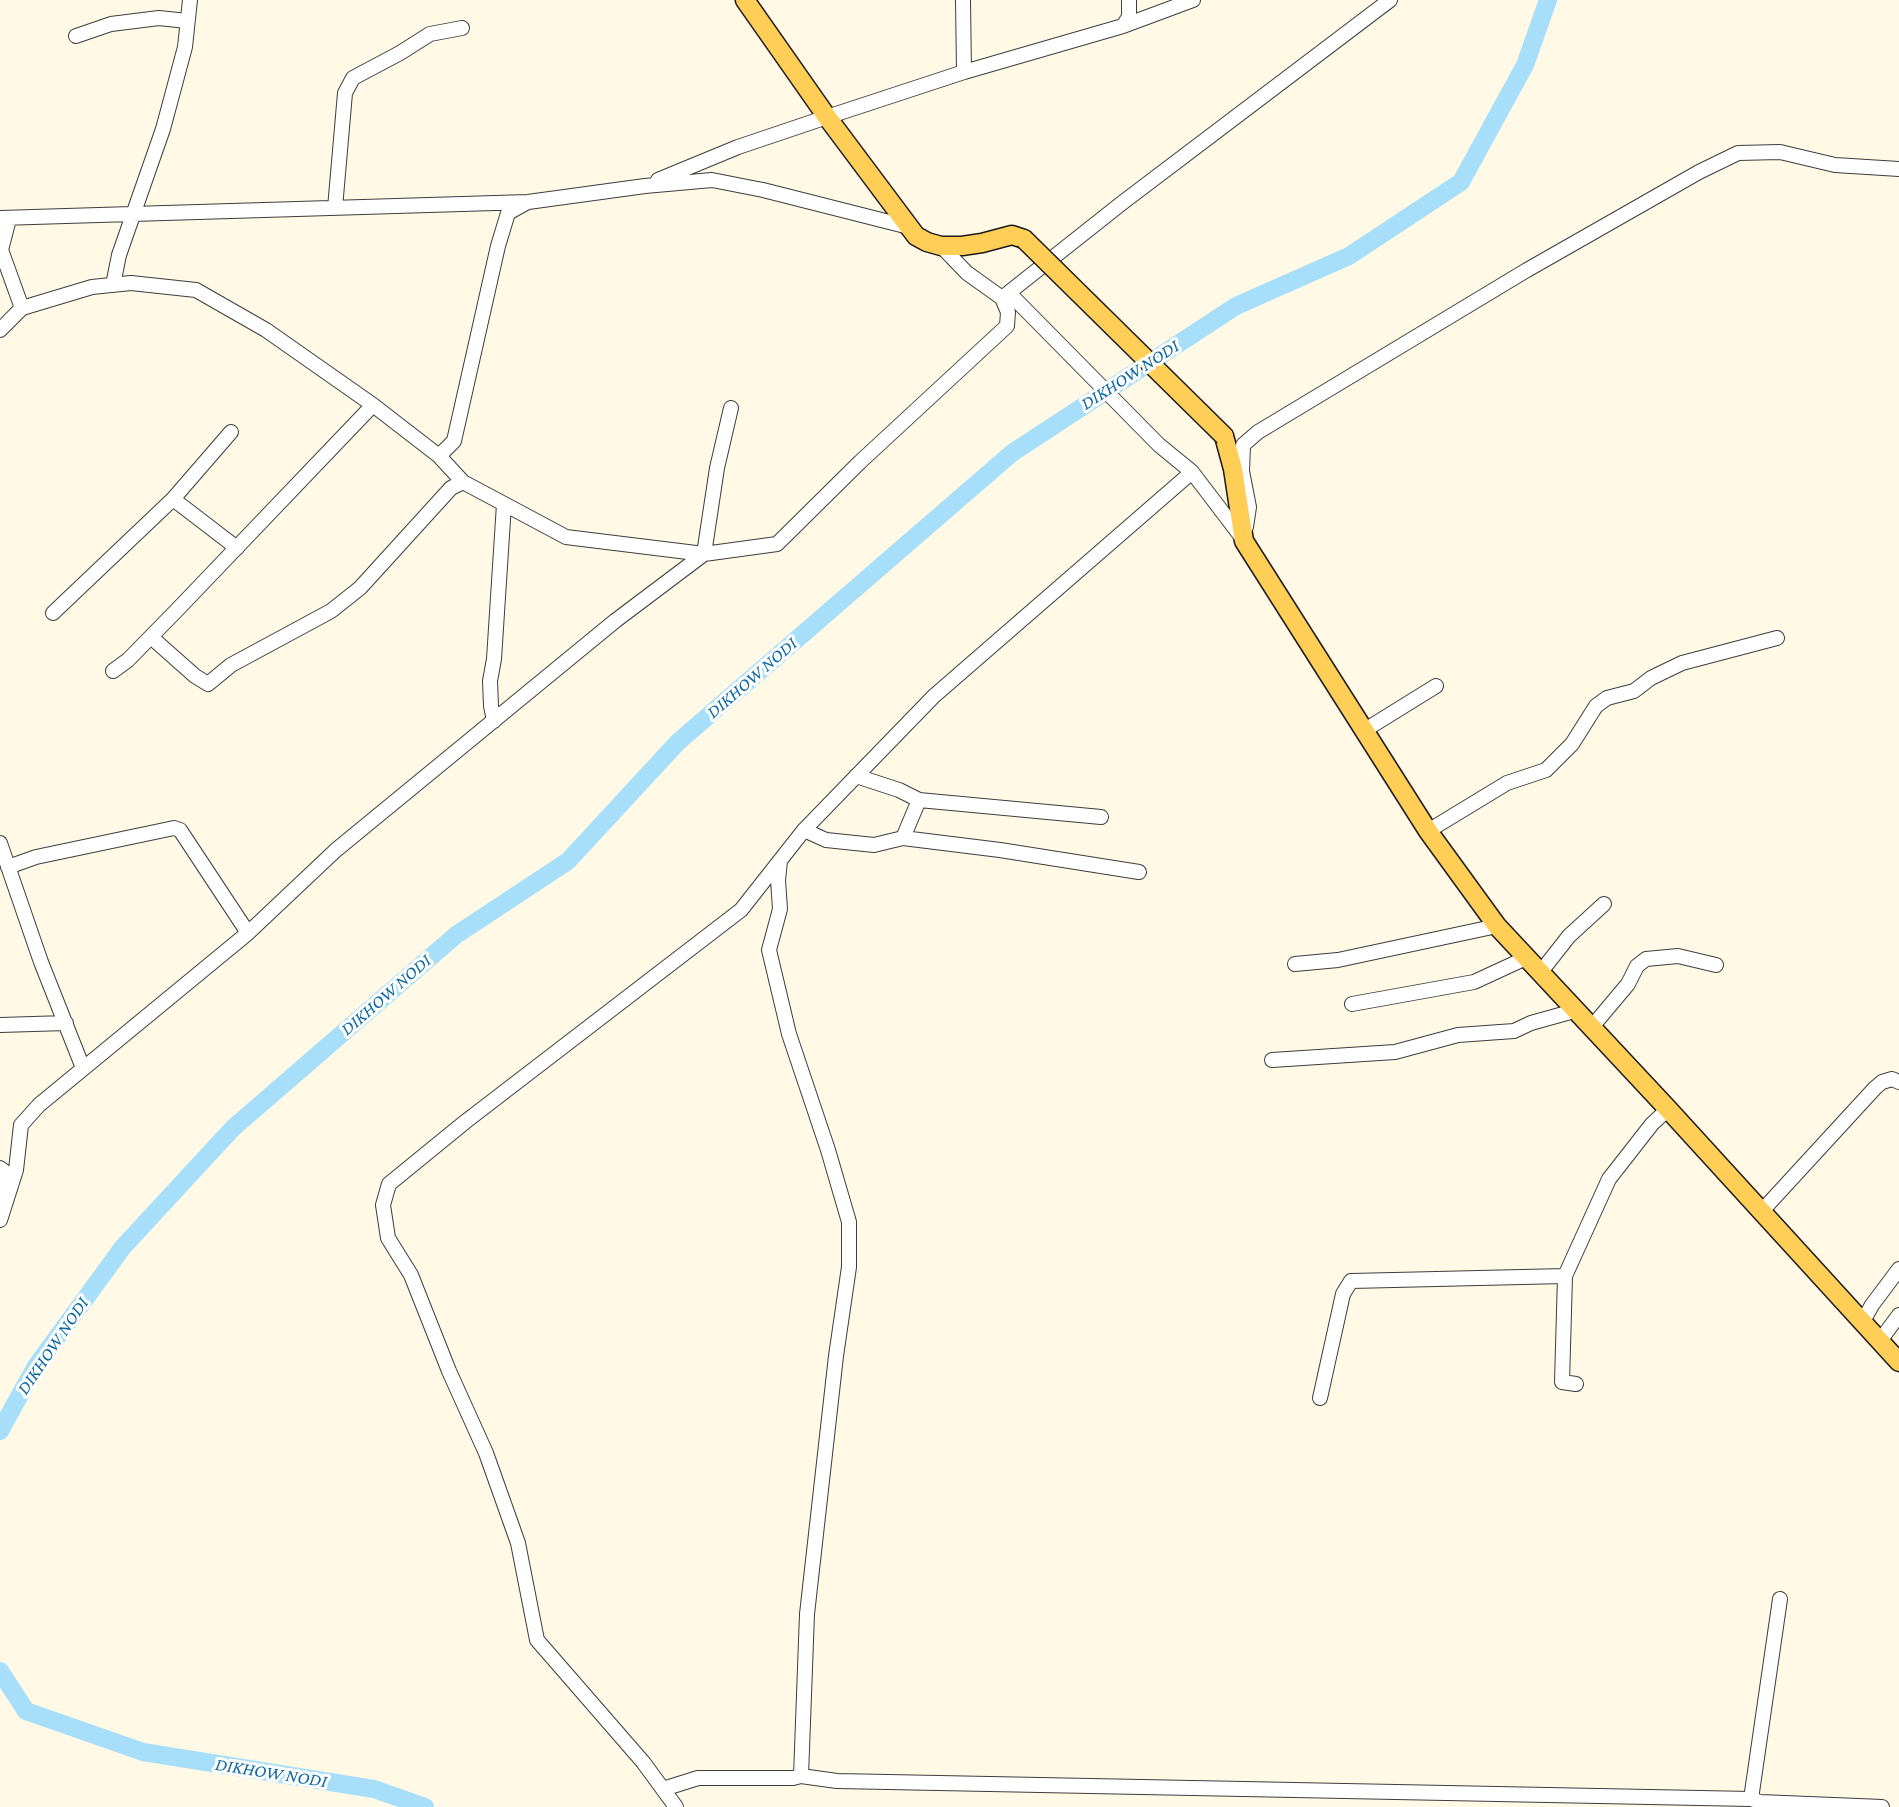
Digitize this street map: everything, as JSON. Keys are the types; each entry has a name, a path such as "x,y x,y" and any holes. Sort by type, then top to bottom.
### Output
{"main road":[{"path":"745,0 827,117 916,236 941,246 982,243 1012,235 1024,239 1224,436 1233,469 1244,541 1428,831 1497,926 1899,1362"}],"street":[{"path":"112,285 119,255 163,129 185,47 190,0"},
{"path":"963,0 964,72"},
{"path":"1124,26 1129,16 1129,0"},
{"path":"645,186 738,147 964,72 1124,26 1193,0"},
{"path":"0,330 22,308 92,286 131,283 196,290 266,330 373,405 439,456 463,482 566,537 704,554 777,543 860,462 1007,326 1010,298 1122,203 1390,0"},
{"path":"76,36 111,24 159,18 187,21"},
{"path":"335,208 345,93 353,78 430,34 462,28"},
{"path":"1244,541 1249,507 1242,471 1243,445 1258,432 1527,270 1689,178 1738,153 1780,152 1835,165 1899,169"},
{"path":"22,308 1,250 4,219 528,202 645,186 712,180 763,190 866,218 909,226"},
{"path":"439,456 454,441 498,246 508,213 528,202"},
{"path":"941,246 967,273 1010,298 1159,445 1192,472 1244,541"},
{"path":"113,671 128,660 151,637 373,405"},
{"path":"0,1220 16,1170 21,1125 39,1106 248,933 336,850 615,621 704,554 717,468 731,408"},
{"path":"53,613 172,499 231,432"},
{"path":"676,1807 643,1762 537,1640 518,1543 490,1463 449,1371 411,1275 388,1238 383,1205 389,1184 741,910 804,830 934,696 1192,472"},
{"path":"151,637 195,676 208,684 231,665 331,611 360,588 451,488 463,482"},
{"path":"172,499 237,548"},
{"path":"494,721 490,706 490,681 494,659 504,504"},
{"path":"1428,831 1507,783 1546,770 1572,744 1596,706 1607,698 1634,691 1651,678 1682,663 1777,638"},
{"path":"1365,730 1436,686"},
{"path":"856,776 899,790 919,800 1101,818"},
{"path":"903,838 919,800"},
{"path":"8,867 36,857 174,828 180,830 248,933"},
{"path":"804,830 826,840 874,845 903,838 1000,850 1139,872"},
{"path":"0,843 41,962 83,1068"},
{"path":"781,859 778,880 780,909 769,950 789,1034 828,1150 849,1222 849,1267 807,1614 801,1776"},
{"path":"0,890 15,887"},
{"path":"1540,973 1569,936 1604,904"},
{"path":"1295,964 1338,960 1497,926"},
{"path":"1591,1028 1628,984 1637,966 1646,959 1678,956 1716,965"},
{"path":"1352,1004 1474,982 1526,958"},
{"path":"1272,1060 1395,1052 1458,1035 1514,1031 1531,1023 1574,1011"},
{"path":"0,1025 66,1023"},
{"path":"1761,1212 1875,1088 1882,1082 1892,1079 1899,1082"},
{"path":"1576,1384 1562,1382 1565,1276 1609,1179 1652,1124 1668,1109"},
{"path":"0,1168 5,1173 0,1194"},
{"path":"1862,1323 1872,1305 1899,1269"},
{"path":"1320,1398 1343,1294 1351,1281 1565,1276"},
{"path":"1879,1342 1899,1315"},
{"path":"1751,1799 1780,1599"},
{"path":"663,1789 698,1778 793,1778 801,1776 849,1781 1751,1799 1760,1802 1882,1807"}],"waterway":[{"name":"DIKHOW NODI","path":"0,1431 36,1366 123,1247 233,1128 456,935 568,861 678,742 1012,453 1236,306 1349,256 1461,182 1525,65 1548,0"},
{"name":"DIKHOW NODI","path":"0,1671 26,1711 143,1752 374,1789 425,1807"}]}
